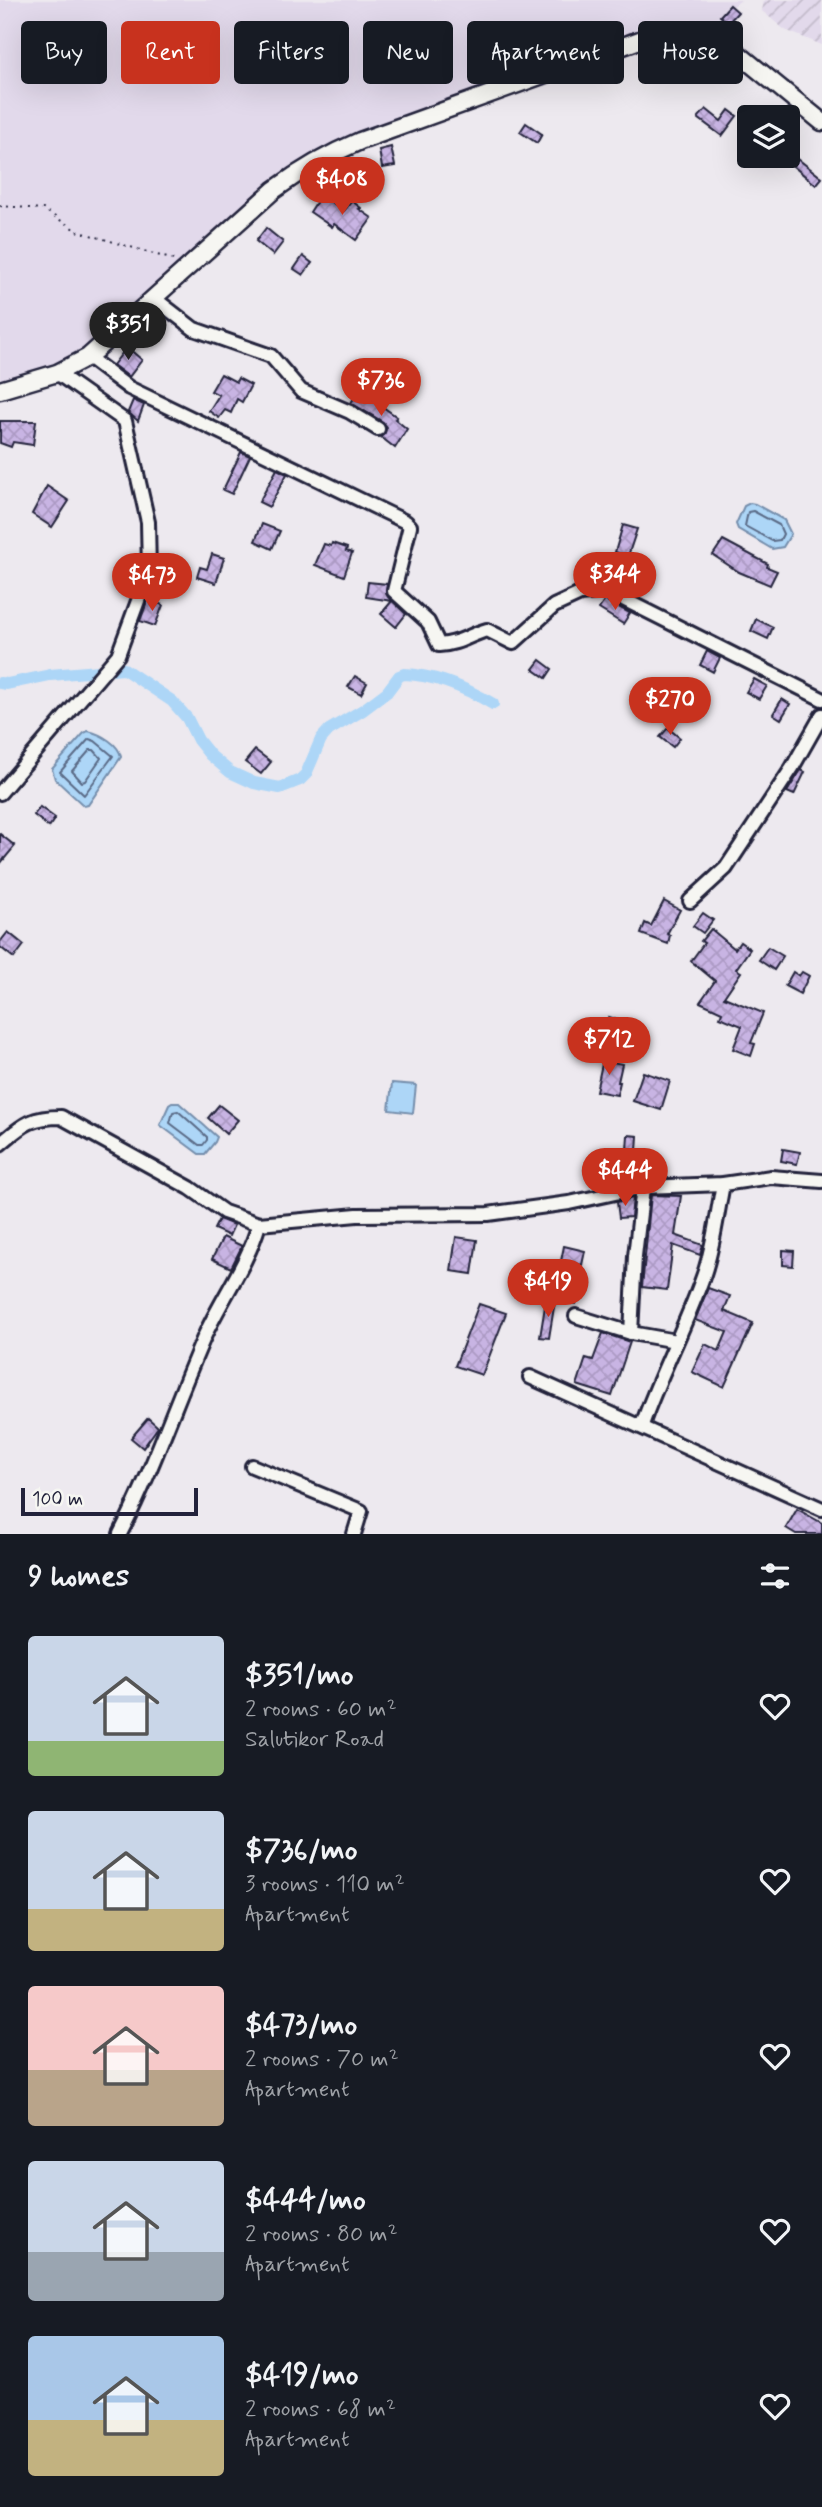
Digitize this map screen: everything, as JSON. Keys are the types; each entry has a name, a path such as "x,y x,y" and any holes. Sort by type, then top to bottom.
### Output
{"main road":[{"path":"0,390 57,373 88,357 274,190 302,169 360,141 659,33 701,31 719,38 822,122"}],"street":[{"path":"154,298 194,329 271,356 301,391 350,412 378,429"},
{"path":"88,357 129,388 406,522 410,526 394,591 428,622 439,645 456,644 487,630 513,643 554,606 580,594 607,591 822,699"},
{"path":"0,793 118,655 149,571 148,522 125,421 57,373"},
{"path":"690,901 726,868 792,768 822,715"},
{"path":"0,1144 29,1120 61,1117 190,1188 224,1212 259,1224 357,1215 488,1214 569,1203 643,1187 723,1184 771,1177 822,1181"},
{"path":"642,1425 655,1387 708,1261 723,1184"},
{"path":"631,1333 635,1256 643,1187"},
{"path":"120,1534 205,1336 229,1286 253,1247 259,1224"},
{"path":"576,1316 631,1333 676,1341"},
{"path":"530,1377 822,1508"},
{"path":"252,1466 360,1511 354,1534"}],"path":[{"path":"0,206 43,209 77,231 190,265"}],"shaded area":[{"path":"0,0 741,0 717,19 638,21 638,32 624,37 624,21 467,21 467,84 491,84 352,139 293,170 87,352 57,366 0,381"},
{"path":"764,0 822,0 822,45 785,30 762,11"}],"water":[{"path":"750,503 784,520 791,534 783,547 772,549 738,529 736,524 744,506"},
{"path":"88,731 109,740 121,757 88,805 84,806 55,779 52,769"},
{"path":"392,1083 416,1085 413,1113 389,1110"},
{"path":"172,1103 179,1103 217,1137 205,1154 199,1154 160,1125"}],"building":[{"path":"730,5 738,12 730,21 720,16"},
{"path":"706,109 721,121 729,110 737,116 722,136 698,118"},
{"path":"526,123 542,134 537,143 520,132"},
{"path":"391,147 395,166 382,168 379,150"},
{"path":"800,161 822,178 816,185 795,168 800,168"},
{"path":"321,195 344,211 352,201 372,218 356,240 334,224 332,227 310,212"},
{"path":"266,228 283,242 273,255 256,241"},
{"path":"303,256 312,263 303,275 294,269"},
{"path":"127,347 142,360 129,377 113,365"},
{"path":"221,374 236,382 238,378 251,385 242,402 237,399 231,413 225,410 219,418 209,411 219,395 211,391"},
{"path":"359,390 397,417 395,419 407,429 395,448 381,437 387,427 383,422 351,403"},
{"path":"133,400 144,405 138,421 128,412"},
{"path":"0,421 36,421 33,445 13,442 11,447 0,443"},
{"path":"241,452 250,456 232,494 223,490"},
{"path":"277,469 287,474 269,507 259,502"},
{"path":"47,486 69,501 52,527 32,514"},
{"path":"262,524 280,531 272,549 255,541"},
{"path":"623,525 637,529 628,556 615,552"},
{"path":"723,540 777,571 770,585 739,572 713,555"},
{"path":"332,543 347,548 346,551 352,553 344,576 315,565 324,544 331,546"},
{"path":"212,554 224,558 216,583 197,577 200,567 207,569"},
{"path":"368,582 387,584 388,597 406,614 396,627 381,614 392,601 366,597"},
{"path":"148,600 163,605 155,626 140,621"},
{"path":"605,600 630,613 623,624 599,609"},
{"path":"756,619 773,627 768,639 751,631"},
{"path":"707,651 720,658 713,672 700,665"},
{"path":"540,660 552,669 546,678 533,669"},
{"path":"355,676 367,683 361,694 348,687"},
{"path":"754,679 767,686 759,699 746,692"},
{"path":"782,699 790,704 781,719 773,714"},
{"path":"668,728 680,738 673,747 660,737"},
{"path":"255,750 271,762 261,774 245,762"},
{"path":"801,770 805,772 794,795 787,792"},
{"path":"40,807 55,818 49,827 34,815"},
{"path":"0,834 15,846 0,864"},
{"path":"664,901 680,910 667,934 670,935 668,944 641,934 645,923 651,926"},
{"path":"703,913 713,920 703,933 693,926"},
{"path":"711,929 735,949 740,942 750,949 736,969 741,972 724,997 763,1013 751,1043 755,1044 751,1056 733,1049 742,1026 720,1017 722,1012 700,1002 715,981 691,961 704,943 701,941"},
{"path":"8,932 24,945 14,958 0,947 0,942"},
{"path":"768,947 783,956 774,970 759,960"},
{"path":"793,972 799,976 802,972 809,976 800,994 785,986"},
{"path":"609,1017 618,1020 613,1035 618,1037 613,1052 599,1048"},
{"path":"604,1055 613,1058 612,1062 622,1064 617,1095 596,1091"},
{"path":"643,1072 670,1081 661,1110 633,1101"},
{"path":"219,1105 238,1120 226,1134 208,1118"},
{"path":"628,1135 638,1136 637,1151 627,1150"},
{"path":"783,1149 800,1152 797,1164 781,1161"},
{"path":"620,1158 631,1158 630,1173 620,1173"},
{"path":"651,1195 681,1196 675,1235 703,1245 700,1255 673,1245 667,1290 642,1287"},
{"path":"633,1198 631,1217 619,1218 617,1202"},
{"path":"219,1219 234,1225 229,1236 214,1229"},
{"path":"223,1237 242,1246 231,1268 212,1259"},
{"path":"456,1237 477,1240 472,1274 451,1271"},
{"path":"564,1246 585,1251 582,1265 561,1261"},
{"path":"783,1250 794,1251 793,1266 783,1265"},
{"path":"558,1278 580,1282 576,1304 554,1301"},
{"path":"708,1288 730,1296 724,1311 753,1323 724,1387 692,1372 705,1344 719,1351 727,1332 695,1320"},
{"path":"546,1300 555,1301 549,1338 540,1337"},
{"path":"479,1304 506,1313 482,1375 455,1366"},
{"path":"603,1333 630,1342 612,1396 577,1385 586,1358 593,1360"},
{"path":"148,1418 158,1427 143,1448 131,1438"},
{"path":"797,1509 822,1523 822,1534 796,1534 786,1528"}],"waterway":[{"path":"0,683 50,675 124,669 172,701 187,718 198,740 210,755 230,772 254,783 280,788 300,780 306,774 321,739 329,730 363,710 387,692 399,676 404,674 450,683 493,704"}]}
